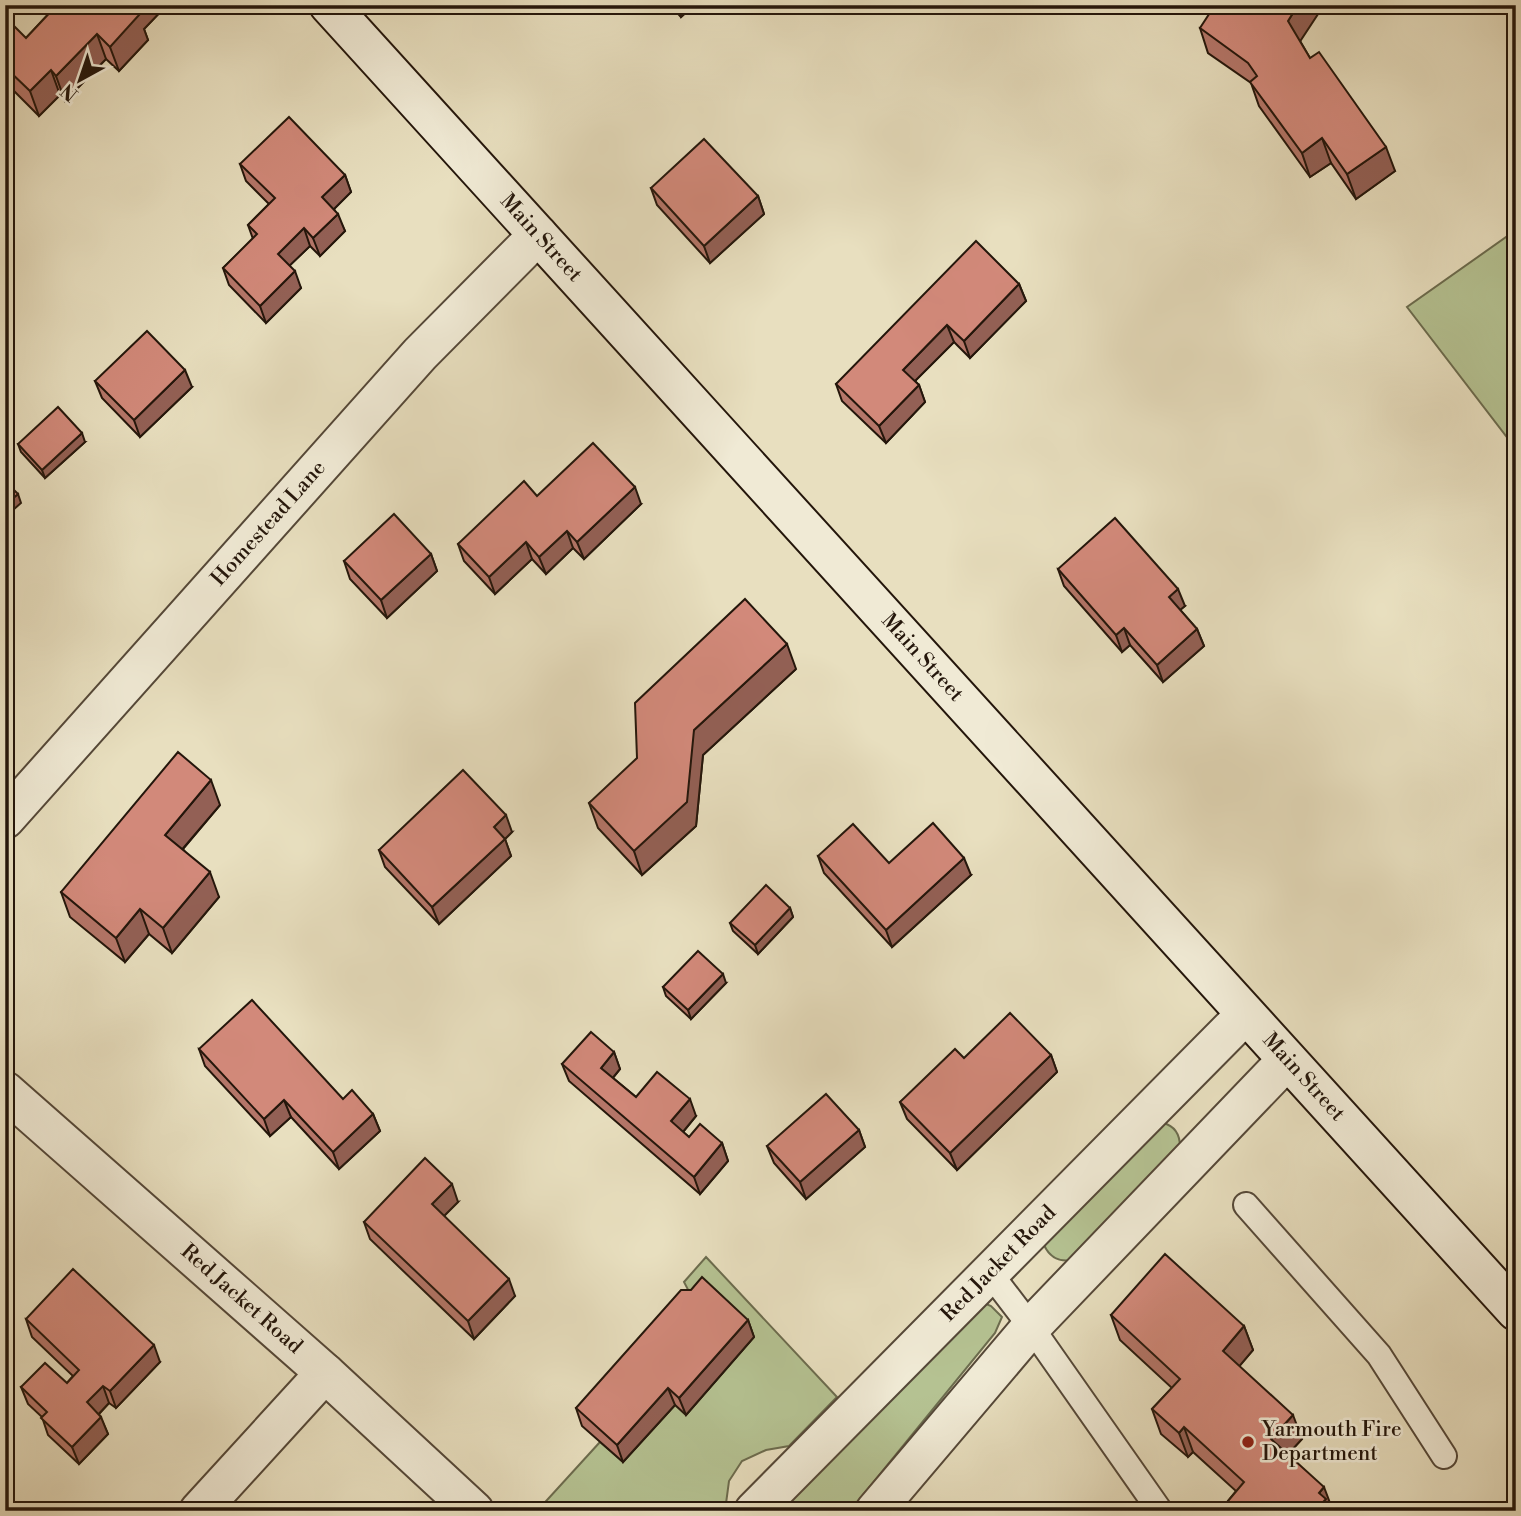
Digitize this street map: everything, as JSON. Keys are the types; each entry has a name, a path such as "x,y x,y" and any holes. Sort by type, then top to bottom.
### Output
{"street":[{"name":"Main Street","path":"329,5 1245,1016 1516,1311"},
{"name":"Homestead Lane","path":"5,819 421,354 538,235"},
{"name":"Red Jacket Road","path":"754,1511 1245,1016"},
{"path":"875,1511 1031,1327 1287,1060"},
{"name":"Red Jacket Road","path":"5,1091 324,1373 474,1511"},
{"path":"199,1511 324,1373"}],"lane":[{"path":"1246,1205 1379,1355 1444,1456"},
{"path":"989,1272 1031,1327 1160,1511"}],"green space":[{"path":"1516,230 1516,449 1407,307"},
{"path":"1163,1123 1176,1131 1180,1147 1072,1260 1059,1260 1052,1256 1044,1245"},
{"path":"706,1257 837,1397 789,1446 766,1450 742,1461 729,1481 725,1511 537,1511 600,1442 623,1462 697,1307 684,1282"},
{"path":"984,1303 1002,1317 995,1333 850,1511 778,1511"}],"building":[{"path":"57,5 135,5 132,8 139,15 110,47 97,34 56,76 51,70 30,91 5,67 5,27 10,22 26,38"},
{"path":"1215,5 1298,5 1288,21 1310,58 1319,52 1386,147 1347,174 1322,138 1302,153 1250,82 1257,76 1248,63 1200,28"},
{"path":"289,117 345,175 322,197 338,214 313,238 304,228 278,254 295,271 260,306 223,268 257,234 248,225 275,198 240,164"},
{"path":"704,139 758,196 704,246 651,188"},
{"path":"976,241 1019,284 964,341 947,325 903,370 919,385 879,426 836,384"},
{"path":"147,331 185,370 134,420 95,381"},
{"path":"58,407 82,433 42,470 18,444"},
{"path":"593,443 635,487 577,542 567,531 539,557 526,542 489,577 458,544 524,481 537,496"},
{"path":"5,481 18,494 5,505"},
{"path":"394,514 431,554 381,600 344,561"},
{"path":"1115,518 1178,589 1169,597 1197,629 1157,665 1124,628 1116,635 1058,569"},
{"path":"745,599 787,644 694,730 687,802 634,851 589,803 637,758 635,703"},
{"path":"178,752 211,780 165,835 210,872 163,928 140,909 116,938 61,892"},
{"path":"463,770 506,815 494,827 505,839 432,907 379,850"},
{"path":"933,823 964,858 886,930 818,856 853,824 889,863"},
{"path":"766,885 790,908 755,945 730,923"},
{"path":"698,951 723,974 688,1010 663,987"},
{"path":"252,1000 343,1099 352,1090 373,1114 333,1152 284,1100 264,1119 199,1049"},
{"path":"1010,1013 1051,1055 950,1153 900,1102 955,1049 964,1058"},
{"path":"591,1032 614,1052 601,1068 636,1097 657,1072 690,1099 671,1121 689,1137 700,1124 722,1143 694,1177 562,1064"},
{"path":"826,1094 859,1130 800,1182 767,1146"},
{"path":"425,1158 452,1184 432,1204 509,1279 468,1321 364,1222"},
{"path":"1165,1254 1244,1326 1223,1351 1293,1415 1271,1439 1324,1487 1319,1493 1326,1499 1315,1511 1239,1511 1228,1501 1244,1482 1184,1427 1179,1433 1152,1409 1180,1379 1111,1315"},
{"path":"73,1269 154,1345 110,1391 103,1386 87,1402 101,1417 72,1447 41,1418 47,1412 21,1387 45,1363 67,1383 79,1370 26,1319"},
{"path":"702,1277 748,1320 679,1398 668,1388 617,1445 576,1408 681,1290 691,1290"}],"place":[{"name":"Yarmouth Fire Department","path":"1248,1442"}]}
